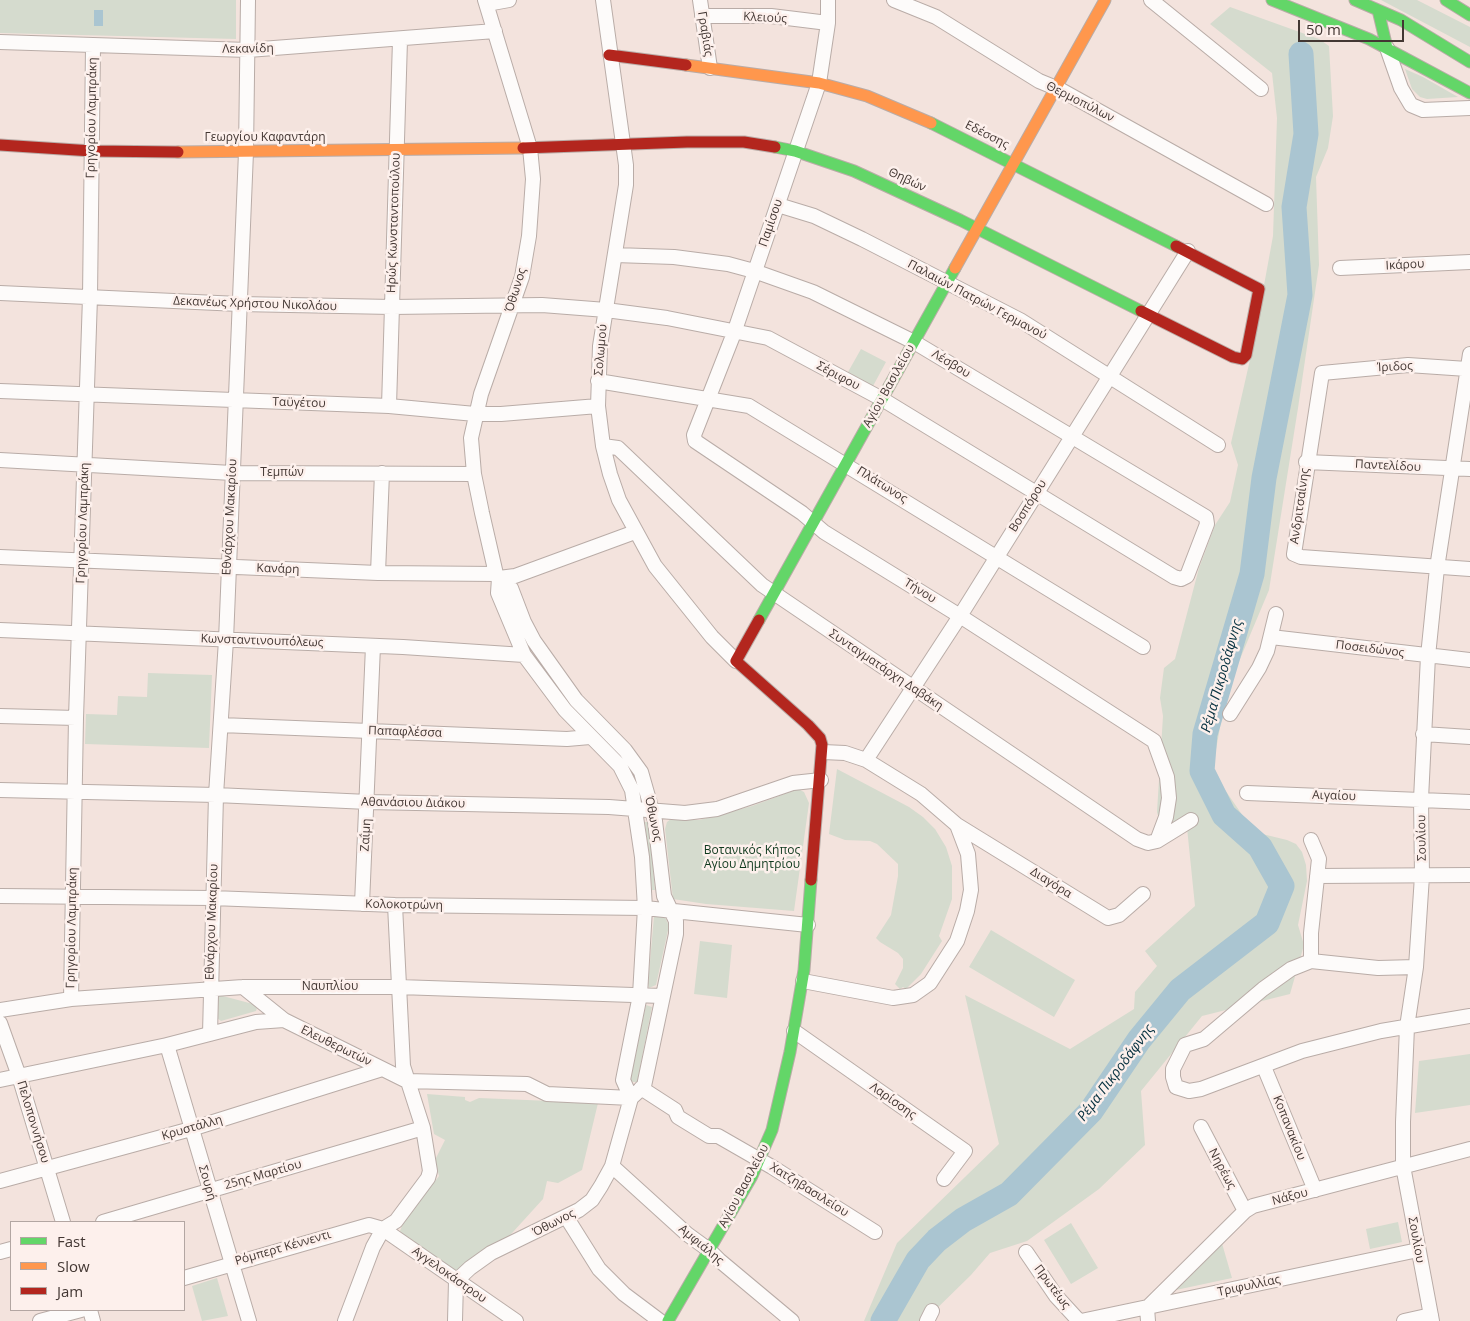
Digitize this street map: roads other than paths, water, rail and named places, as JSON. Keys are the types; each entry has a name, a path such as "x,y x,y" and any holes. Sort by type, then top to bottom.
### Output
{"street":[{"name":"Εθνάρχου Μακαρίου","path":"210,1034 216,795 226,640 246,152 248,0"},
{"path":"486,2 508,0"},
{"name":"Σολωμού","path":"603,0 609,55 624,144 626,185 606,310 598,381 598,406 603,446 610,474 635,532 668,584 736,661"},
{"name":"Γραβιάς","path":"700,0 710,68"},
{"name":"Παμίσου","path":"695,441 694,435 734,333 819,83 828,23 828,0"},
{"name":"Θερμοπύλων","path":"894,0 936,17 1039,81 1266,204"},
{"name":"Αγίου Βασιλείου","path":"668,1320 760,1160 776,1116 803,981 823,752 820,738 815,732 736,661 1105,0"},
{"path":"1151,0 1261,89"},
{"path":"1272,0 1387,48 1470,93"},
{"path":"1356,0 1411,26 1470,62"},
{"path":"1446,0 1470,15"},
{"name":"Όθωνος","path":"486,2 530,148 533,179 529,236 522,277 476,414 471,438 474,474 498,576 498,593 524,655 556,700 625,774 636,810 642,857 644,908 640,995 623,1080 636,1093"},
{"path":"1378,10 1387,48 1401,88 1411,105 1423,110 1470,108"},
{"name":"Κλειούς","path":"702,16 771,16 828,23"},
{"name":"Λεκανίδη","path":"0,42 93,47 248,50 400,40 495,31"},
{"name":"Ηρώς Κωνσταντοπούλου","path":"389,406 400,40"},
{"name":"Γρηγορίου Λαμπράκη","path":"71,999 76,718 86,464 90,298 93,47"},
{"name":"Εδέσσης","path":"609,55 819,83 867,96 901,109 1259,288 1246,355 1242,359"},
{"name":"Θηβών","path":"530,148 744,142 795,151 854,171 977,229 1233,357 1242,359"},
{"name":"Γεωργίου Καφαντάρη","path":"0,144 92,150 246,152 530,148"},
{"name":"Παλαιών Πατρών Γερμανού","path":"778,205 814,216 854,235 1031,326 1218,445"},
{"name":"Βοσπόρου","path":"866,760 960,616 1188,251"},
{"name":"Λέσβου","path":"615,254 710,262 754,272 812,292 914,342 1206,517 1207,524 1187,576 1182,579"},
{"name":"Ικάρου","path":"1340,268 1470,262"},
{"name":"Δεκανέως Χρήστου Νικολάου","path":"0,293 239,304 392,307 511,306"},
{"name":"Σέριφου","path":"511,306 542,305 606,310 667,318 734,333 768,338 882,399 1174,577 1182,579"},
{"name":"Σουλίου","path":"1432,1318 1403,1166 1407,1027 1416,967 1422,876 1421,799 1428,656 1436,568 1470,354"},
{"name":"Ίριδος","path":"1322,373 1408,365 1467,369"},
{"name":"Ανδριτσαίνης","path":"1322,373 1306,462 1294,554 1470,570"},
{"name":"Πλάτωνος","path":"598,381 749,406 846,463 1142,647"},
{"name":"Ταϋγέτου","path":"0,391 389,406 476,414 501,414 598,406"},
{"name":"Τήνου","path":"695,441 814,521 824,532 960,616 1154,741 1167,776 1168,791 1166,817 1157,841"},
{"name":"Συνταγματάρχη Δαβάκη","path":"603,446 618,448 774,593 1137,840 1148,843 1157,841"},
{"name":"Τεμπών","path":"0,460 232,473 474,474"},
{"name":"Παντελίδου","path":"1306,462 1470,469"},
{"path":"378,573 382,473"},
{"name":"Κανάρη","path":"0,557 228,568 515,576 635,532"},
{"name":"Όθωνος","path":"456,1281 491,1253 567,1218 592,1200 612,1166 636,1093 644,1086 676,934 676,920 664,896 653,811 645,782 635,763 576,700 557,676 524,622 511,588 498,576"},
{"path":"1230,714 1259,668 1271,637 1276,614"},
{"name":"Κωνσταντινουπόλεως","path":"0,630 373,646 524,655"},
{"name":"Ποσειδώνος","path":"1271,637 1470,660"},
{"name":"Ζαΐμη","path":"362,904 368,802 373,646"},
{"path":"0,716 76,718"},
{"name":"Παπαφλέσσα","path":"221,725 567,739 590,737"},
{"path":"1424,734 1470,738"},
{"path":"803,981 893,998 903,998 923,990 938,972 956,941 970,901 968,854 957,825 921,794 866,760 845,753 823,752"},
{"name":"Αθανάσιου Διάκου","path":"0,790 216,795 685,813 717,810 794,783 821,780"},
{"name":"Αιγαίου","path":"1247,793 1470,802"},
{"path":"1157,841 1191,820"},
{"name":"Διαγόρα","path":"957,825 1108,918 1119,915 1143,894"},
{"path":"1311,961 1311,933 1319,859 1312,840"},
{"path":"1316,876 1470,875"},
{"name":"Κολοκοτρώνη","path":"0,896 212,898 395,905 644,908 671,909 808,925"},
{"path":"344,1321 373,1247 383,1229 396,1221 428,1178 429,1162 423,1128 406,1081 403,1066 395,905"},
{"path":"1416,967 1378,968 1311,961 1291,969 1263,989 1204,1039 1185,1045 1173,1069 1176,1087 1195,1090 1264,1067 1302,1051 1407,1027 1470,1016"},
{"name":"Ναυπλίου","path":"0,1010 71,999 243,987 399,986 662,996"},
{"name":"Ελευθερωτών","path":"243,987 284,1020 406,1081"},
{"path":"0,1080 167,1045 256,1022 284,1020"},
{"name":"Πελοποννήσου","path":"0,1023 19,1076 63,1221"},
{"name":"Λαρίσσης","path":"794,1031 965,1151 944,1179"},
{"name":"Σουρή","path":"167,1045 230,1263 249,1321"},
{"name":"Κοπανακίου","path":"1264,1067 1315,1190"},
{"name":"Κρυστάλλη","path":"0,1181 191,1129 382,1069"},
{"path":"406,1081 527,1084 547,1094 636,1093"},
{"name":"Χατζηβασιλείου","path":"636,1093 675,1110 678,1117 709,1136 718,1136 760,1160 875,1232"},
{"name":"Νηρέως","path":"1201,1127 1245,1210"},
{"name":"25ης Μαρτίου","path":"106,1221 423,1128"},
{"name":"Νάξου","path":"1147,1314 1245,1210 1470,1149"},
{"name":"Αμφιάλης","path":"612,1166 687,1234 709,1250 792,1321"},
{"path":"567,1218 599,1269 624,1294 668,1320"},
{"name":"Ρόμπερτ Κέννεντι","path":"185,1278 361,1226 369,1225 383,1229"},
{"name":"Αγγελοκάστρου","path":"383,1229 516,1321"},
{"name":"Τριφυλλίας","path":"1080,1321 1147,1314 1418,1250"},
{"name":"Πρωτέως","path":"1026,1252 1056,1296 1080,1321"},
{"path":"455,1321 456,1281"},
{"path":"40,1321 77,1311"},
{"path":"1404,1321 1432,1318"}],"water":[{"path":"94,10 103,10 103,26 94,26"}],"waterway":[{"name":"Ρέμα Πικροδάφνης","path":"883,1321 918,1260 937,1240 963,1220 1009,1194 1091,1111 1139,1040 1180,990 1267,923 1282,886 1260,847 1224,815 1202,771 1205,734 1252,574 1264,478 1300,295 1294,207 1306,134 1301,54"}],"park label":[{"name":"Βοτανικός Κήπος Αγίου Δημητρίου","path":"752,858"}]}
